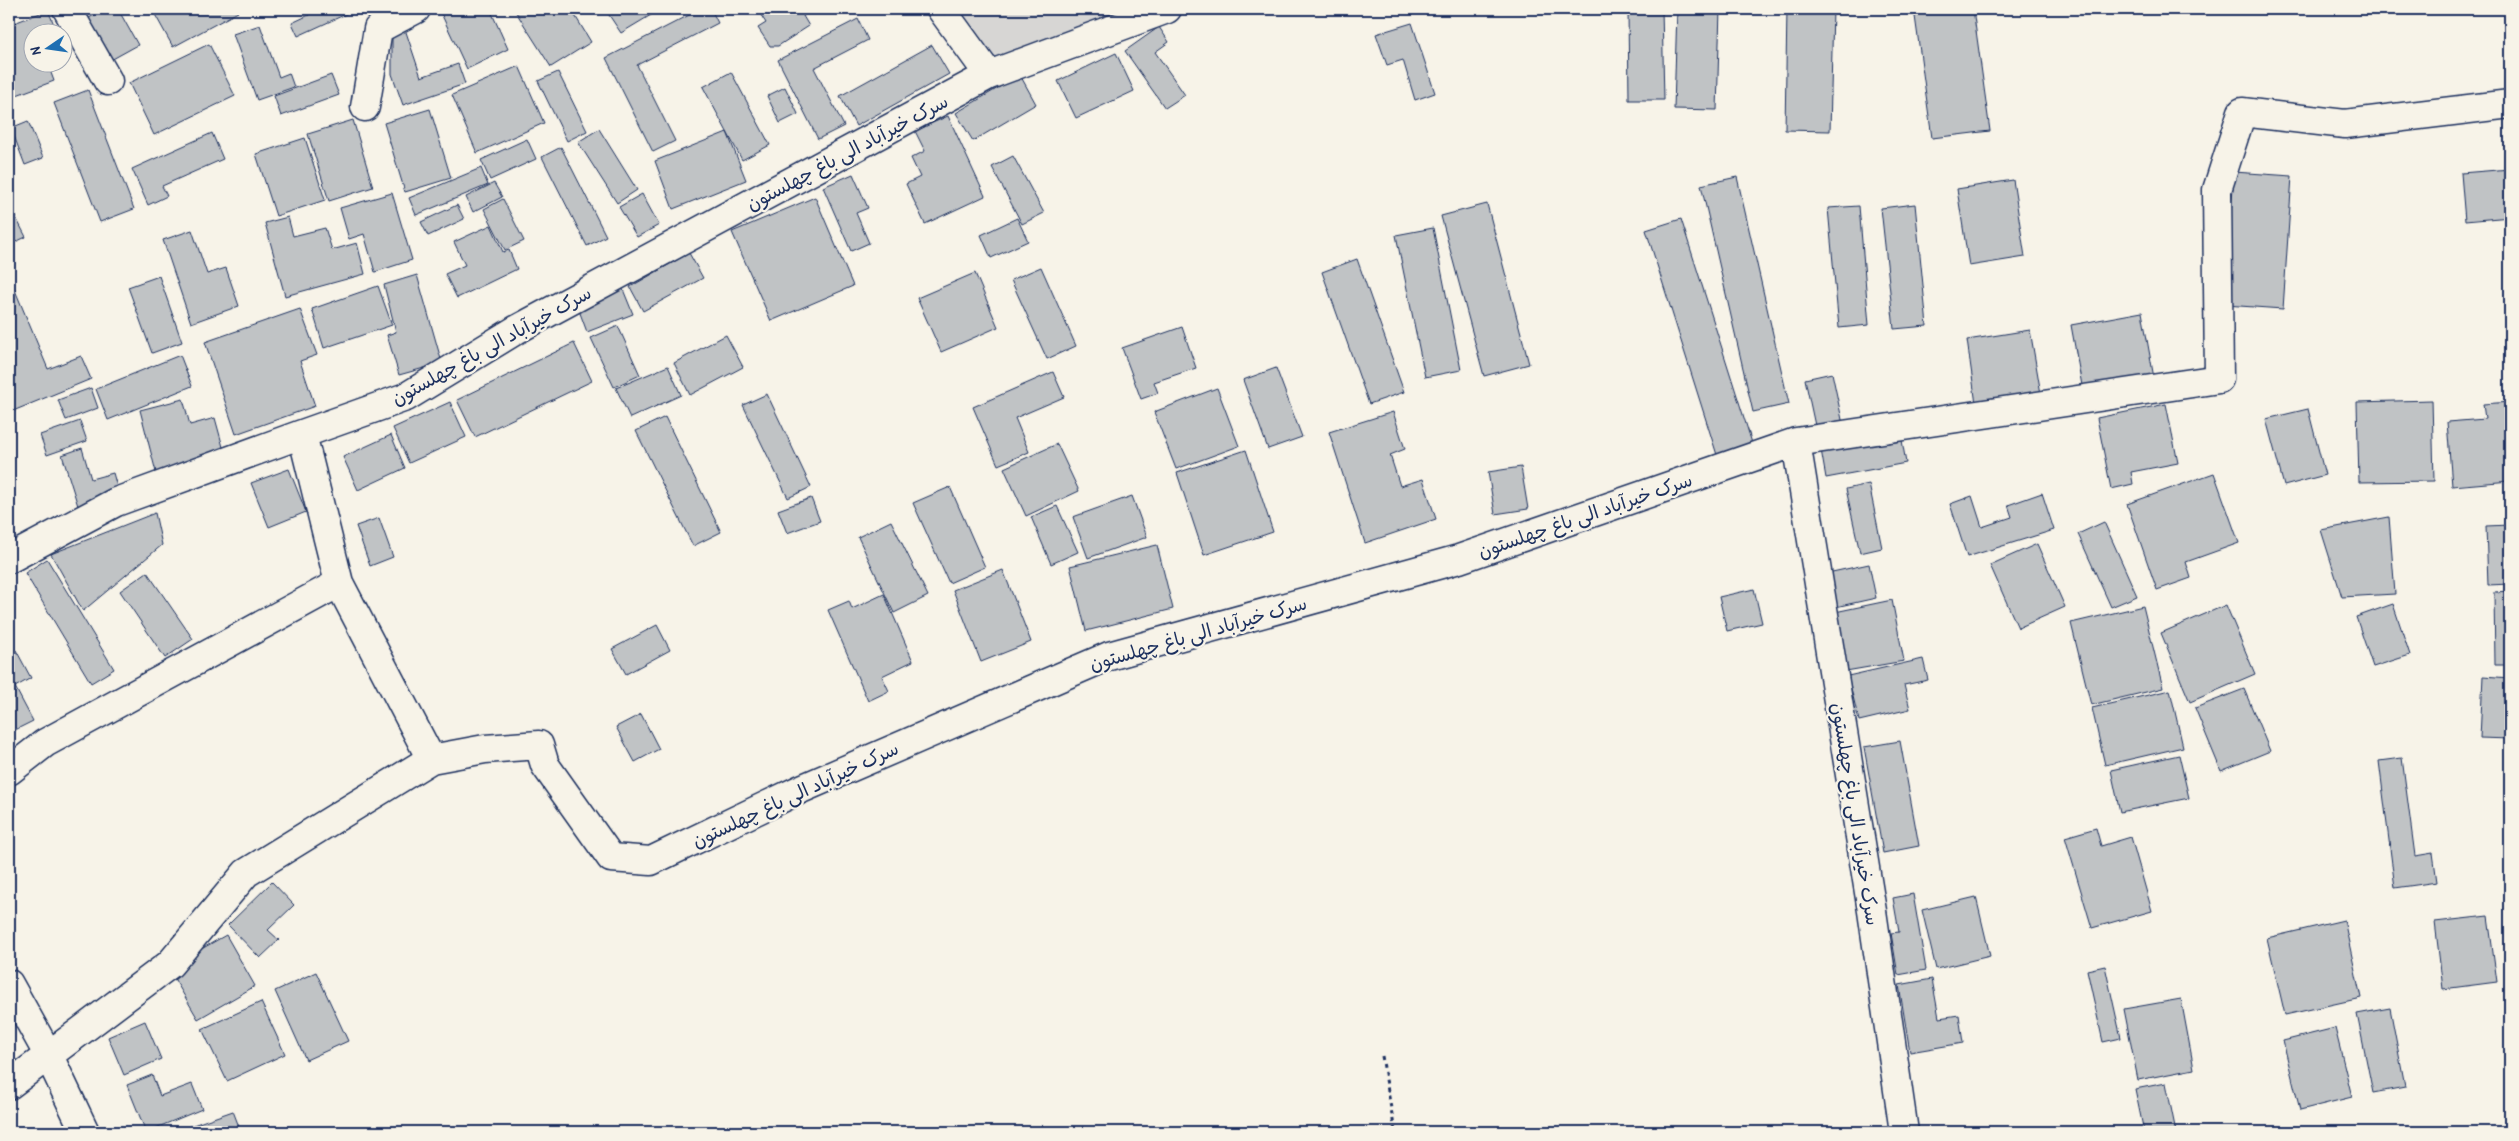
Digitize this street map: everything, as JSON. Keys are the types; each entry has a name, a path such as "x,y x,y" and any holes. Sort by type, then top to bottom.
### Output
{"street":[{"path":"67,9 108,81"},
{"path":"365,107 378,29 416,9"},
{"path":"941,9 989,74"},
{"name":"سرک خیرآباد الی باغ چهلستون","path":"9,559 116,502 406,397 516,330 989,74 1167,9"},
{"path":"1796,442 2219,379 2217,190 2242,112 2345,124 2510,104"},
{"path":"9,1085 170,964 246,873 431,758 339,583 302,434"},
{"name":"سرک خیرآباد الی باغ چهلستون","path":"431,758 485,749 539,745 545,765 611,858 651,862 801,789 1109,656 1459,559 1796,442 1872,911 1904,1132"},
{"path":"9,771 46,743 339,583"},
{"path":"9,984 49,1056 84,1132"}],"path":[{"path":"1382,1056 1395,1132"}],"shaded area":[{"path":"947,9 1167,9 989,75"}],"building":[{"path":"80,9 97,9 84,16"},
{"path":"106,9 118,9 138,45 109,61 87,19"},
{"path":"152,9 236,9 238,12 173,47"},
{"path":"306,9 357,9 298,36 292,23 309,15"},
{"path":"439,9 468,9 469,11 490,9 508,49 467,69"},
{"path":"514,9 571,9 591,42 551,67"},
{"path":"605,9 661,9 621,33"},
{"path":"701,9 711,9 718,23 637,65 675,141 653,152 606,58"},
{"path":"757,9 814,9 803,16 809,26 778,46 770,46 758,28 766,23"},
{"path":"1628,9 1662,9 1664,100 1629,100"},
{"path":"1677,9 1720,9 1717,110 1674,109"},
{"path":"1787,9 1833,9 1830,131 1785,130"},
{"path":"1914,9 1973,9 1990,131 1932,138"},
{"path":"48,10 53,22 22,22 22,72 51,72 54,81 14,96 9,83 9,25"},
{"path":"858,19 868,40 814,68 844,126 818,139 778,60"},
{"path":"1412,23 1435,93 1415,100 1403,60 1387,65 1376,34"},
{"path":"260,25 279,77 289,73 294,87 257,100 233,34"},
{"path":"1159,27 1169,42 1155,52 1185,95 1165,108 1125,51"},
{"path":"405,29 421,77 458,64 465,84 403,105 392,74 392,33"},
{"path":"209,44 235,96 154,135 129,83"},
{"path":"932,45 949,74 856,126 840,96"},
{"path":"1116,53 1134,91 1076,118 1058,81"},
{"path":"519,66 544,123 477,153 452,95"},
{"path":"558,72 587,131 567,141 538,81"},
{"path":"731,72 770,145 742,160 703,87"},
{"path":"331,75 339,95 281,116 274,96"},
{"path":"1020,75 1036,104 973,141 956,113"},
{"path":"785,87 798,114 780,123 767,96"},
{"path":"88,90 134,209 100,222 54,103"},
{"path":"430,109 451,178 405,192 384,123"},
{"path":"948,116 985,196 925,224 906,184 920,177 911,158 925,151 915,131"},
{"path":"353,120 373,187 329,201 308,134"},
{"path":"28,121 43,158 25,165 11,128"},
{"path":"599,129 637,190 617,203 578,142"},
{"path":"727,132 746,180 673,209 655,161"},
{"path":"212,133 223,159 162,186 167,196 148,205 132,169"},
{"path":"305,138 325,200 276,216 256,154"},
{"path":"527,139 536,159 490,180 481,160"},
{"path":"561,147 606,236 587,246 542,157"},
{"path":"1013,156 1044,213 1022,224 992,167"},
{"path":"481,168 488,185 416,215 409,198"},
{"path":"2510,169 2510,217 2465,221 2461,173"},
{"path":"2234,172 2292,176 2283,309 2225,305"},
{"path":"853,174 868,208 856,213 869,243 851,251 823,187"},
{"path":"1737,177 1789,404 1753,412 1701,185"},
{"path":"2013,180 2025,257 1969,266 1957,189"},
{"path":"494,183 502,197 473,212 466,197"},
{"path":"392,193 412,260 375,272 364,234 349,239 340,208"},
{"path":"642,194 659,225 637,237 619,207"},
{"path":"815,197 853,286 771,321 732,232"},
{"path":"503,199 524,241 505,250 484,209"},
{"path":"9,204 26,237 9,245"},
{"path":"1487,204 1529,364 1484,376 1441,216"},
{"path":"1915,204 1927,326 1894,329 1881,208"},
{"path":"457,205 464,219 428,236 421,222"},
{"path":"1859,206 1869,325 1839,328 1828,208"},
{"path":"288,217 293,236 325,228 332,250 357,243 365,274 285,296 265,223"},
{"path":"1017,218 1028,241 991,258 981,235"},
{"path":"1681,219 1752,443 1717,455 1646,230"},
{"path":"491,225 503,252 509,250 517,269 457,298 445,274 465,265 454,242"},
{"path":"1433,228 1461,370 1425,377 1396,235"},
{"path":"192,230 207,274 226,268 239,306 191,323 163,240"},
{"path":"689,253 703,278 643,311 630,287"},
{"path":"1357,259 1404,392 1369,404 1322,272"},
{"path":"1041,267 1076,346 1047,359 1011,280"},
{"path":"975,273 998,327 941,352 917,298"},
{"path":"417,275 442,363 399,375 387,335 396,332 384,285"},
{"path":"159,276 182,342 152,353 128,287"},
{"path":"12,283 48,369 81,356 91,379 13,411 9,400 9,285"},
{"path":"378,286 392,325 324,348 312,309"},
{"path":"622,287 633,314 587,332 577,305"},
{"path":"300,309 317,355 300,361 315,406 236,434 205,342"},
{"path":"2142,312 2154,378 2083,391 2071,325"},
{"path":"618,326 640,375 614,387 591,338"},
{"path":"1182,327 1196,368 1154,382 1158,393 1141,399 1122,348"},
{"path":"2030,330 2041,394 1976,404 1967,340"},
{"path":"726,335 743,367 690,395 674,363"},
{"path":"574,343 592,381 475,437 457,400"},
{"path":"180,355 192,386 108,420 96,389"},
{"path":"668,366 681,395 630,418 616,388"},
{"path":"1276,368 1302,437 1268,449 1243,380"},
{"path":"1053,372 1064,397 1015,418 1029,452 998,465 973,407"},
{"path":"1832,373 1844,429 1817,435 1805,379"},
{"path":"91,388 98,408 66,420 58,400"},
{"path":"1217,388 1239,446 1176,469 1154,412"},
{"path":"767,394 811,487 788,498 743,405"},
{"path":"183,399 190,425 215,418 226,458 157,476 140,410"},
{"path":"2432,400 2434,481 2359,482 2357,402"},
{"path":"450,402 466,437 409,463 393,428"},
{"path":"2510,402 2510,481 2452,486 2447,422 2485,419 2483,404"},
{"path":"2166,404 2178,463 2131,472 2133,484 2111,489 2097,418"},
{"path":"2308,409 2325,475 2284,486 2266,419"},
{"path":"1393,412 1405,449 1390,455 1400,486 1423,479 1436,519 1365,543 1329,432"},
{"path":"665,417 721,532 693,546 636,431"},
{"path":"80,421 87,441 47,455 40,435"},
{"path":"1900,429 1906,463 1826,478 1820,444"},
{"path":"391,435 405,468 358,490 343,457"},
{"path":"1057,444 1079,491 1026,516 1004,468"},
{"path":"82,448 91,479 113,473 119,494 78,506 62,455"},
{"path":"1246,450 1273,532 1204,555 1177,473"},
{"path":"1521,467 1528,509 1495,514 1488,472"},
{"path":"289,469 306,512 269,527 251,483"},
{"path":"2214,473 2239,543 2186,562 2191,578 2157,590 2127,504"},
{"path":"1869,484 1882,548 1860,553 1846,489"},
{"path":"950,487 985,567 949,583 913,503"},
{"path":"2042,493 2054,530 1967,557 1950,504 1972,496 1982,527 2012,517 2008,505"},
{"path":"1132,496 1147,537 1088,558 1073,517"},
{"path":"811,498 820,521 787,533 778,510"},
{"path":"1057,506 1078,552 1051,564 1031,517"},
{"path":"155,513 162,545 83,611 51,554"},
{"path":"2389,517 2395,594 2342,597 2321,530"},
{"path":"379,518 393,557 370,566 356,526"},
{"path":"891,521 928,596 894,613 858,537"},
{"path":"2104,522 2137,596 2111,607 2078,534"},
{"path":"2510,525 2510,584 2488,585 2486,526"},
{"path":"2037,544 2065,607 2018,628 1990,565"},
{"path":"1157,545 1173,609 1086,631 1070,566"},
{"path":"47,559 114,669 91,683 25,573"},
{"path":"1869,564 1876,598 1831,608 1823,574"},
{"path":"1003,570 1031,642 981,662 953,590"},
{"path":"147,572 193,639 165,658 120,591"},
{"path":"1754,589 1762,623 1727,631 1719,597"},
{"path":"2510,591 2510,665 2495,665 2494,592"},
{"path":"884,594 913,661 882,676 889,691 868,701 828,610 849,601 852,609"},
{"path":"1892,600 1904,661 1846,671 1835,612"},
{"path":"2393,604 2410,655 2373,667 2356,617"},
{"path":"2226,605 2255,674 2190,702 2161,633"},
{"path":"2143,606 2163,688 2091,705 2071,623"},
{"path":"657,625 670,650 626,674 612,649"},
{"path":"16,650 31,678 15,687 33,721 9,733 9,654"},
{"path":"1923,659 1928,680 1904,685 1910,709 1859,721 1848,676"},
{"path":"2483,676 2510,678 2510,739 2480,738"},
{"path":"2244,689 2270,751 2221,771 2195,708"},
{"path":"2170,690 2183,747 2105,765 2092,708"},
{"path":"641,714 659,749 635,762 616,727"},
{"path":"1900,741 1919,846 1883,853 1864,747"},
{"path":"2179,755 2189,798 2120,812 2111,770"},
{"path":"2402,758 2415,856 2433,853 2437,882 2395,888 2379,761"},
{"path":"2096,828 2101,846 2131,837 2152,911 2092,928 2065,837"},
{"path":"272,882 294,905 268,930 279,940 260,958 228,925"},
{"path":"1913,894 1926,970 1898,975 1891,933 1899,932 1893,898"},
{"path":"1976,897 1990,956 1936,969 1922,910"},
{"path":"2488,916 2497,982 2443,989 2435,922"},
{"path":"2344,920 2361,998 2285,1015 2267,938"},
{"path":"226,935 255,986 198,1019 168,968"},
{"path":"2105,966 2121,1038 2103,1042 2087,970"},
{"path":"316,972 348,1041 306,1060 275,991"},
{"path":"1932,979 1939,1018 1959,1015 1963,1043 1910,1052 1899,985"},
{"path":"2181,999 2194,1069 2138,1080 2124,1009"},
{"path":"261,1002 285,1054 227,1081 202,1029"},
{"path":"2390,1008 2405,1087 2373,1093 2357,1014"},
{"path":"145,1021 161,1059 124,1075 108,1037"},
{"path":"2335,1028 2352,1097 2300,1110 2283,1041"},
{"path":"152,1075 160,1096 192,1084 202,1109 146,1132 127,1085"},
{"path":"2166,1083 2176,1132 2144,1132 2135,1089"},
{"path":"233,1111 241,1132 173,1132"}]}
